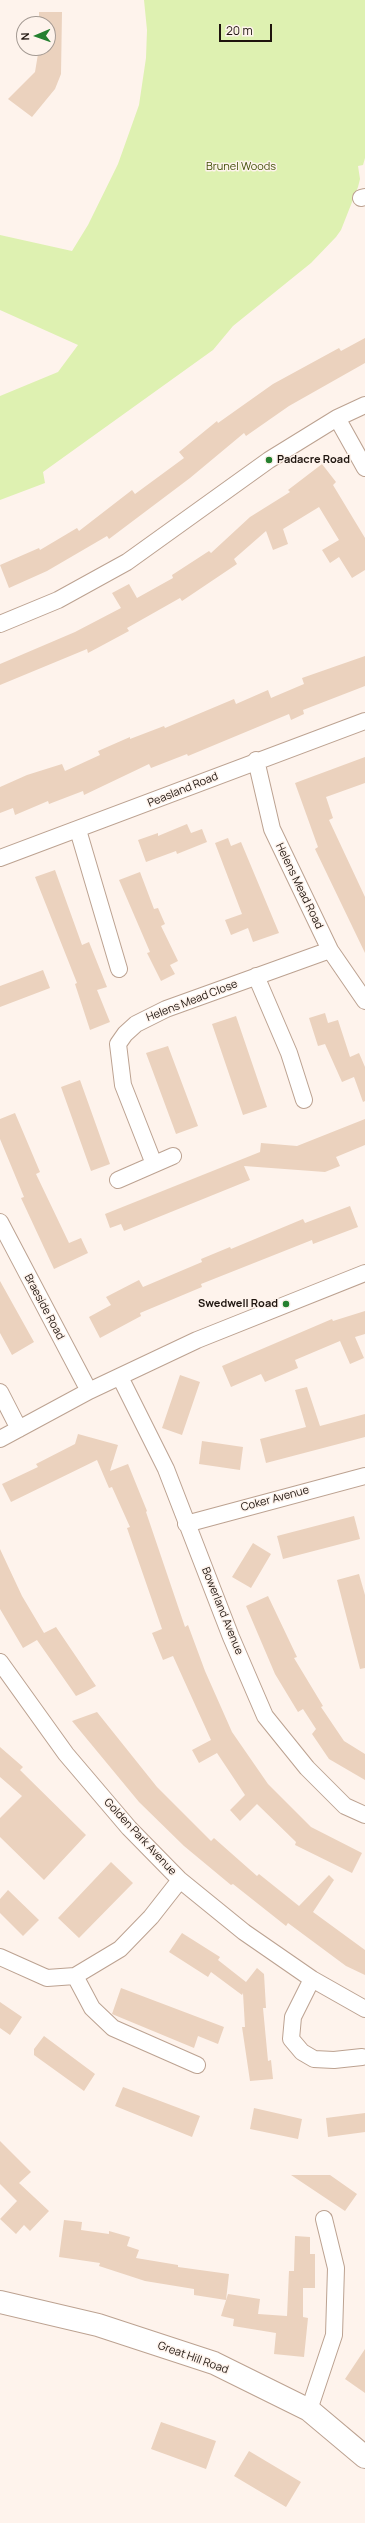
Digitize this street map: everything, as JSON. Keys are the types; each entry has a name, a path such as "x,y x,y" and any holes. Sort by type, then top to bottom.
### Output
{"street":[{"path":"0,624 58,600 127,562 269,460 337,418 365,405"},
{"path":"337,418 365,468"},
{"name":"Peasland Road","path":"0,858 78,830 256,760 365,721"},
{"name":"Helens Mead Road","path":"256,760 272,829 330,950 365,1001"},
{"path":"78,830 119,969"},
{"name":"Helens Mead Close","path":"154,1164 123,1085 118,1044 136,1024 166,1009 330,950"},
{"path":"256,976 289,1053 304,1100"},
{"path":"118,1180 173,1156"},
{"name":"Braeside Road","path":"0,1222 89,1391"},
{"path":"0,1439 89,1391 197,1340 365,1273"},
{"name":"Bowerland Avenue","path":"120,1377 166,1469 186,1524 265,1716 307,1768 345,1806 365,1815"},
{"path":"0,1392 19,1429"},
{"name":"Coker Avenue","path":"186,1524 365,1476"},
{"name":"Golden Park Avenue","path":"0,1662 66,1754 129,1828 180,1880 244,1932 312,1979 365,2009"},
{"path":"0,1957 47,1978 75,1976 120,1948 152,1917 180,1880"},
{"path":"75,1976 92,2008 113,2028 197,2065"},
{"path":"312,1979 293,2017 291,2039 302,2052 314,2059 334,2060 362,2057"},
{"path":"309,2410 334,2335 336,2268 324,2219"},
{"name":"Great Hill Road","path":"0,2302 98,2325 214,2363 309,2410 365,2457"}],"green space":[{"name":"Brunel Woods","path":"144,0 365,0 365,158 363,165 358,166 360,179 358,187 341,230 336,237 311,263 233,326 213,350 43,472 45,483 0,500 0,396 58,372 78,345 0,310 0,235 72,251 88,225 118,164 139,105 146,58 147,30"}],"building":[{"path":"39,12 62,12 61,74 55,89 32,117 8,99 35,72 38,56 56,56 56,16 39,16"},
{"path":"365,338 365,363 289,406 246,436 244,433 190,478 109,539 107,536 47,571 9,588 0,565 39,548 40,550 77,528 79,531 132,490 135,494 184,458 179,452 217,421 218,423 273,384 339,348 341,351"},
{"path":"322,464 336,482 333,485 365,538 365,570 352,578 339,557 330,563 322,550 339,540 319,507 283,529 288,544 273,550 266,531 234,559 237,564 182,601 180,598 127,628 129,631 88,653 87,649 0,685 0,664 75,632 121,608 112,593 129,584 137,598 173,578 172,575 209,551 211,553 250,517 290,492 288,490"},
{"path":"365,656 365,686 303,710 304,714 291,720 289,714 188,756 187,754 151,768 149,764 84,795 83,791 49,804 48,801 15,815 13,808 0,813 0,787 27,775 62,764 65,771 100,755 98,751 130,737 130,739 164,726 165,728 234,699 236,704 268,690 271,698 304,684 302,678"},
{"path":"365,757 365,783 326,797 333,818 329,820 365,897 365,953 315,849 318,847 295,783"},
{"path":"187,824 191,833 202,829 207,842 177,854 176,851 146,862 138,840 158,833 158,836"},
{"path":"228,838 231,846 241,842 279,933 253,942 248,928 231,935 225,920 242,914 215,843"},
{"path":"55,870 82,945 89,942 107,987 97,990 110,1022 90,1030 75,984 77,983 35,877"},
{"path":"140,872 154,909 158,908 165,924 161,926 178,961 170,965 175,974 161,981 147,953 150,952 119,880"},
{"path":"43,970 50,988 0,1007 0,986"},
{"path":"325,1013 328,1023 338,1020 350,1057 359,1053 365,1067 365,1101 363,1102 354,1077 342,1082 325,1044 318,1046 309,1018"},
{"path":"236,1016 267,1107 243,1115 212,1024"},
{"path":"168,1046 198,1126 176,1134 146,1053"},
{"path":"80,1080 110,1164 91,1171 61,1087"},
{"path":"15,1113 40,1172 36,1174 69,1243 81,1238 88,1253 54,1269 21,1198 24,1197 0,1139 0,1119"},
{"path":"365,1119 365,1145 336,1157 340,1166 325,1172 244,1166 250,1180 124,1231 121,1224 110,1228 105,1214 260,1152 261,1143 297,1146"},
{"path":"350,1206 358,1227 313,1244 312,1240 201,1284 202,1287 140,1313 141,1316 100,1338 89,1317 111,1305 106,1297 139,1280 143,1287 202,1262 201,1259 230,1247 231,1249 303,1219 305,1223"},
{"path":"0,1281 34,1342 12,1355 0,1333"},
{"path":"365,1311 365,1334 355,1337 364,1358 350,1364 340,1341 295,1360 298,1368 265,1382 261,1374 231,1387 222,1366 332,1319 333,1321"},
{"path":"180,1375 200,1382 182,1435 162,1428"},
{"path":"307,1387 320,1426 365,1414 365,1437 266,1463 260,1439 306,1427 295,1390"},
{"path":"78,1434 118,1445 110,1471 128,1464 147,1511 146,1512 185,1627 188,1625 205,1671 232,1732 268,1784 311,1827 362,1853 352,1873 295,1845 296,1842 257,1804 240,1821 230,1810 245,1795 217,1753 199,1763 192,1750 211,1740 173,1656 163,1660 152,1633 162,1629 127,1528 130,1527 112,1487 109,1488 97,1460 11,1502 2,1484 38,1467 36,1464 75,1444"},
{"path":"202,1441 243,1447 240,1470 199,1464"},
{"path":"354,1516 360,1539 283,1559 277,1536"},
{"path":"253,1543 271,1554 251,1588 232,1577"},
{"path":"0,1549 22,1596 44,1633 56,1627 96,1686 76,1696 37,1640 23,1648 0,1609"},
{"path":"359,1574 365,1595 365,1668 360,1669 337,1580"},
{"path":"268,1596 297,1657 294,1658 323,1706 321,1707 344,1741 365,1754 365,1780 329,1759 312,1734 316,1729 303,1709 298,1712 275,1674 246,1606"},
{"path":"97,1712 157,1787 211,1841 214,1838 257,1876 259,1874 299,1906 329,1875 334,1880 313,1912 365,1950 365,1975 346,1966 288,1923 286,1926 233,1884 231,1885 184,1846 139,1802 72,1721"},
{"path":"0,1747 23,1767 20,1770 86,1835 44,1880 0,1837 0,1818 22,1796 0,1777"},
{"path":"111,1862 133,1883 79,1938 58,1918"},
{"path":"8,1890 39,1920 23,1936 0,1913 0,1899"},
{"path":"182,1933 220,1957 218,1960 246,1982 257,1968 264,1974 266,2008 263,2008 268,2061 271,2060 273,2079 250,2081 242,2027 245,2027 243,1993 242,1995 211,1972 208,1977 169,1952"},
{"path":"121,1988 224,2027 218,2044 198,2036 194,2048 112,2014"},
{"path":"0,2002 22,2017 10,2035 0,2028"},
{"path":"44,2036 95,2074 84,2091 34,2055 34,2049"},
{"path":"123,2087 200,2116 192,2137 115,2106"},
{"path":"254,2108 302,2119 298,2139 250,2129"},
{"path":"365,2113 365,2132 328,2137 326,2118"},
{"path":"0,2141 31,2172 19,2183 49,2211 30,2231 24,2225 16,2234 0,2219 17,2201 0,2184"},
{"path":"291,2175 330,2175 357,2194 345,2211"},
{"path":"64,2220 82,2222 81,2230 109,2234 109,2231 130,2237 127,2246 139,2250 136,2258 178,2265 178,2267 229,2274 226,2300 194,2295 194,2289 145,2281 99,2266 100,2263 59,2257"},
{"path":"295,2236 310,2237 310,2254 315,2254 315,2288 303,2288 303,2317 308,2318 304,2357 274,2354 276,2333 233,2326 234,2319 221,2316 228,2294 260,2299 258,2314 287,2316 289,2271 294,2271"},
{"path":"365,2349 365,2393 345,2379"},
{"path":"161,2422 216,2441 206,2469 151,2449"},
{"path":"249,2451 301,2482 286,2507 234,2476"}],"place":[{"name":"Padacre Road","path":"269,460"},
{"name":"Swedwell Road","path":"286,1304"}]}
